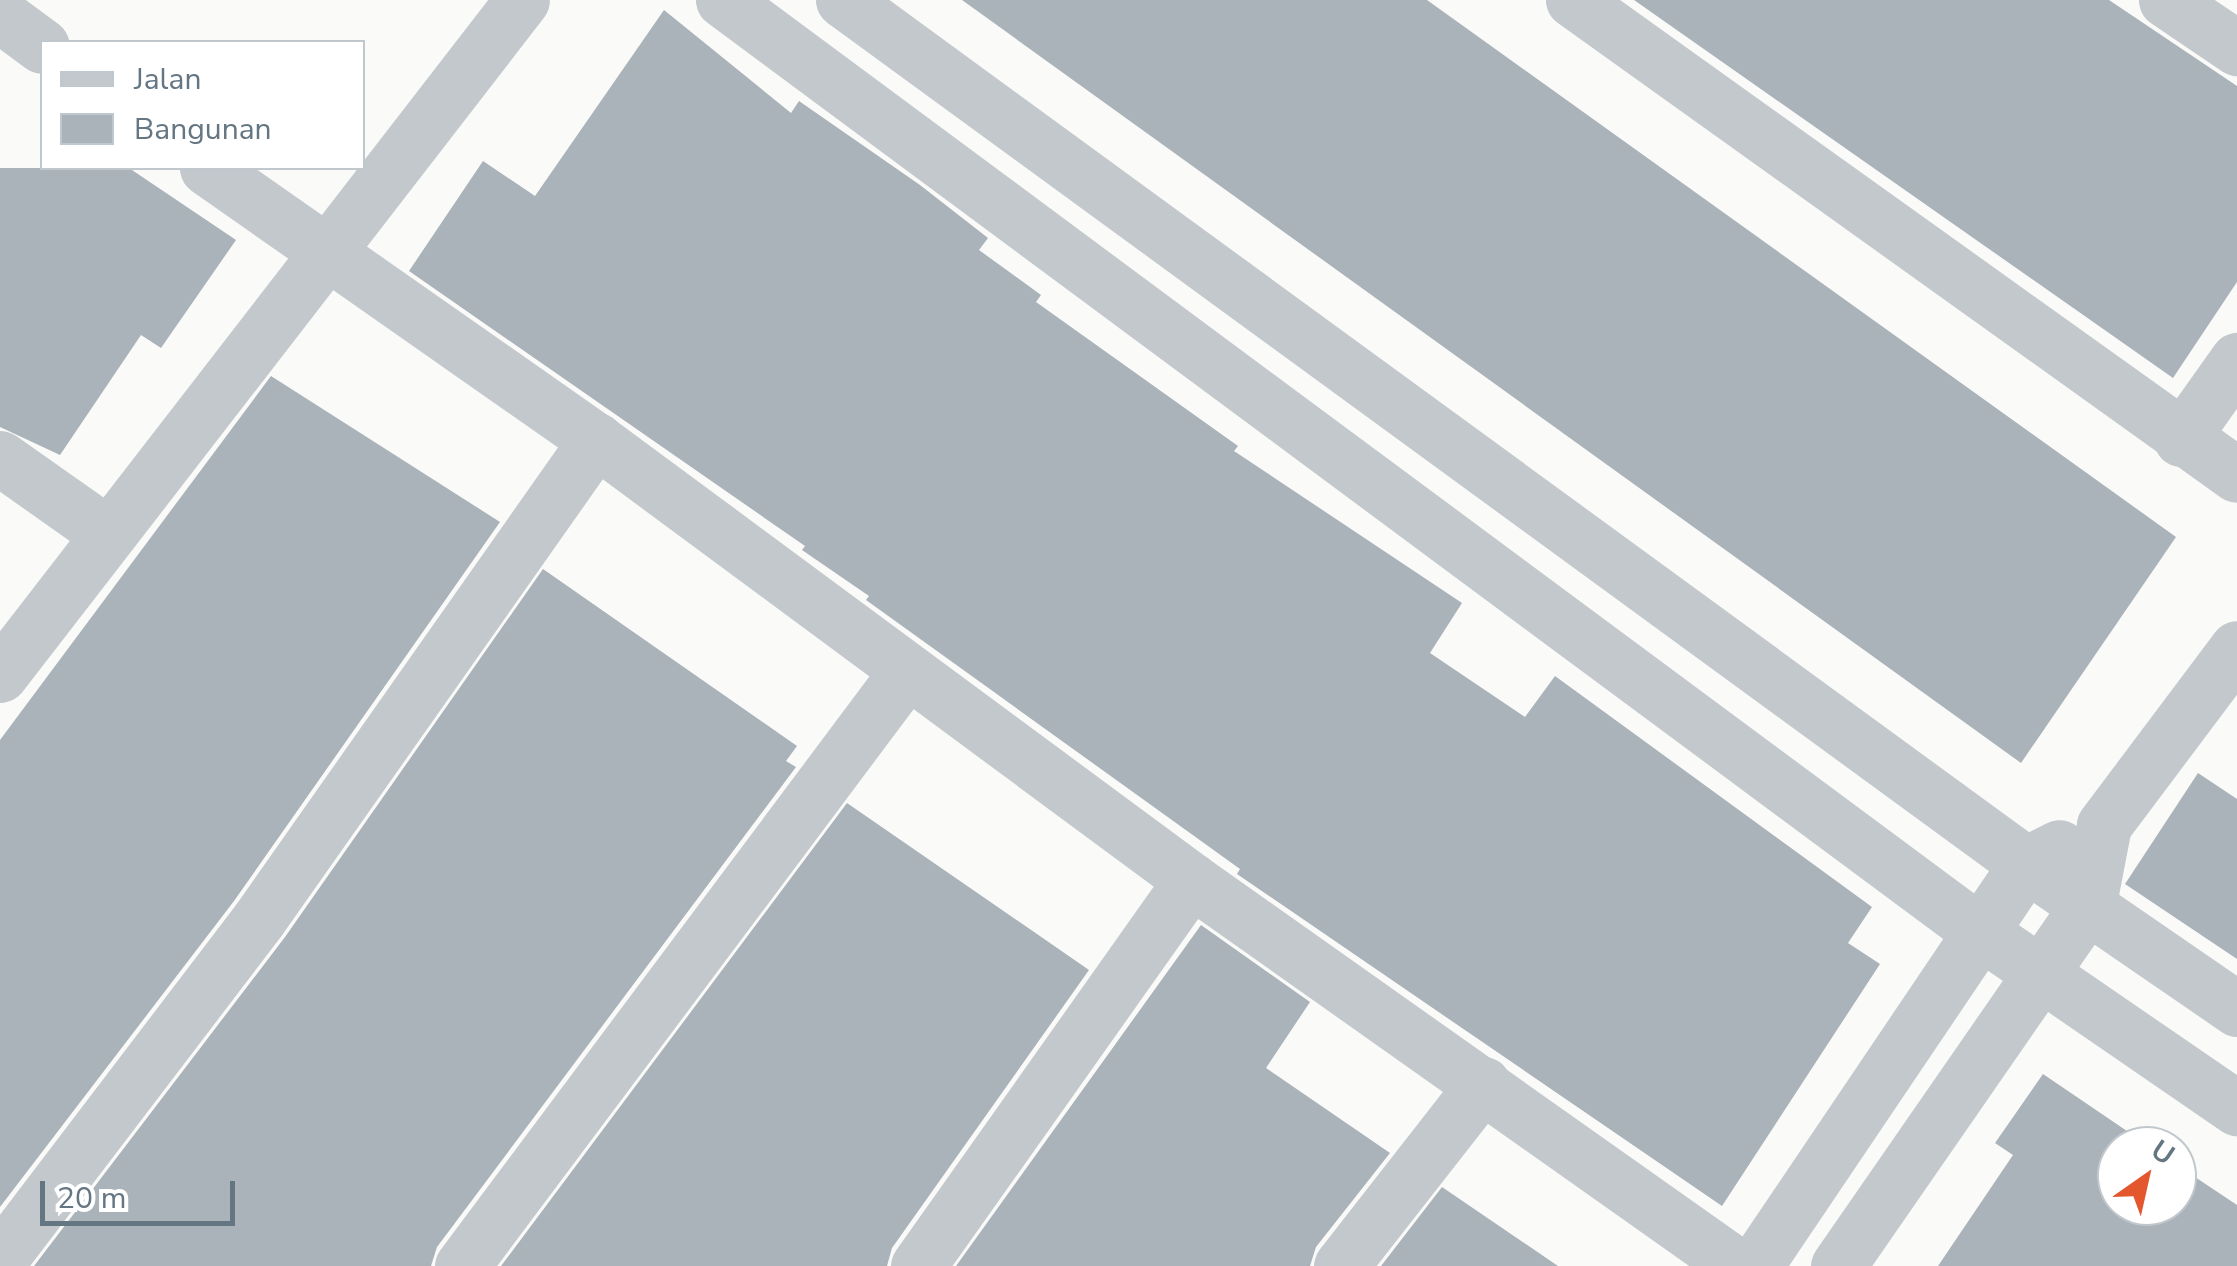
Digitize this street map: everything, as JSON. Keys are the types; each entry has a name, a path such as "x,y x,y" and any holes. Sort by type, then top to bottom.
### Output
{"street":[{"path":"0,675 105,532 327,256 522,0"},
{"path":"724,0 1979,932 2042,970 2237,1108"},
{"path":"843,0 2026,864 2237,1008"},
{"path":"1573,0 2181,439 2237,475"},
{"path":"2166,0 2237,48"},
{"path":"0,15 40,45"},
{"path":"889,122 931,64"},
{"path":"210,170 327,256 596,440 1191,880 1737,1266"},
{"path":"2181,439 2237,360"},
{"path":"0,1259 259,919 596,440"},
{"path":"0,458 105,532"},
{"path":"1755,1266 2026,864 2104,824 2237,648"},
{"path":"462,1266 908,670"},
{"path":"1838,1266 2089,904 2104,824"},
{"path":"918,1266 1191,880"},
{"path":"1341,1266 1482,1084"}],"building":[{"path":"962,0 1427,0 2176,537 2021,763"},
{"path":"1634,0 2109,0 2237,86 2237,282 2173,378"},
{"path":"664,10 791,113 799,101 920,185 988,238 979,250 1041,295 1036,302 1238,446 1234,451 1462,603 1430,653 1525,717 1555,676 1872,907 1848,943 1880,964 1722,1206 1237,874 1240,869 866,600 869,596 802,550 805,546 409,271 483,161 535,196"},
{"path":"0,168 132,170 236,240 161,348 141,335 60,455 0,427"},
{"path":"271,376 500,522 234,901 0,1207 0,740"},
{"path":"543,569 797,746 786,761 796,767 437,1247 431,1266 34,1266 285,937"},
{"path":"2198,773 2237,799 2237,959 2125,884"},
{"path":"847,803 1089,970 892,1248 887,1266 501,1266"},
{"path":"1201,925 1310,1002 1266,1068 1390,1153 1316,1247 1310,1266 956,1266"},
{"path":"2043,1074 2120,1126 2097,1126 2097,1226 2197,1226 2197,1178 2237,1205 2237,1266 1938,1266 2013,1155 1995,1143"},
{"path":"1442,1187 1558,1266 1381,1266"}]}
